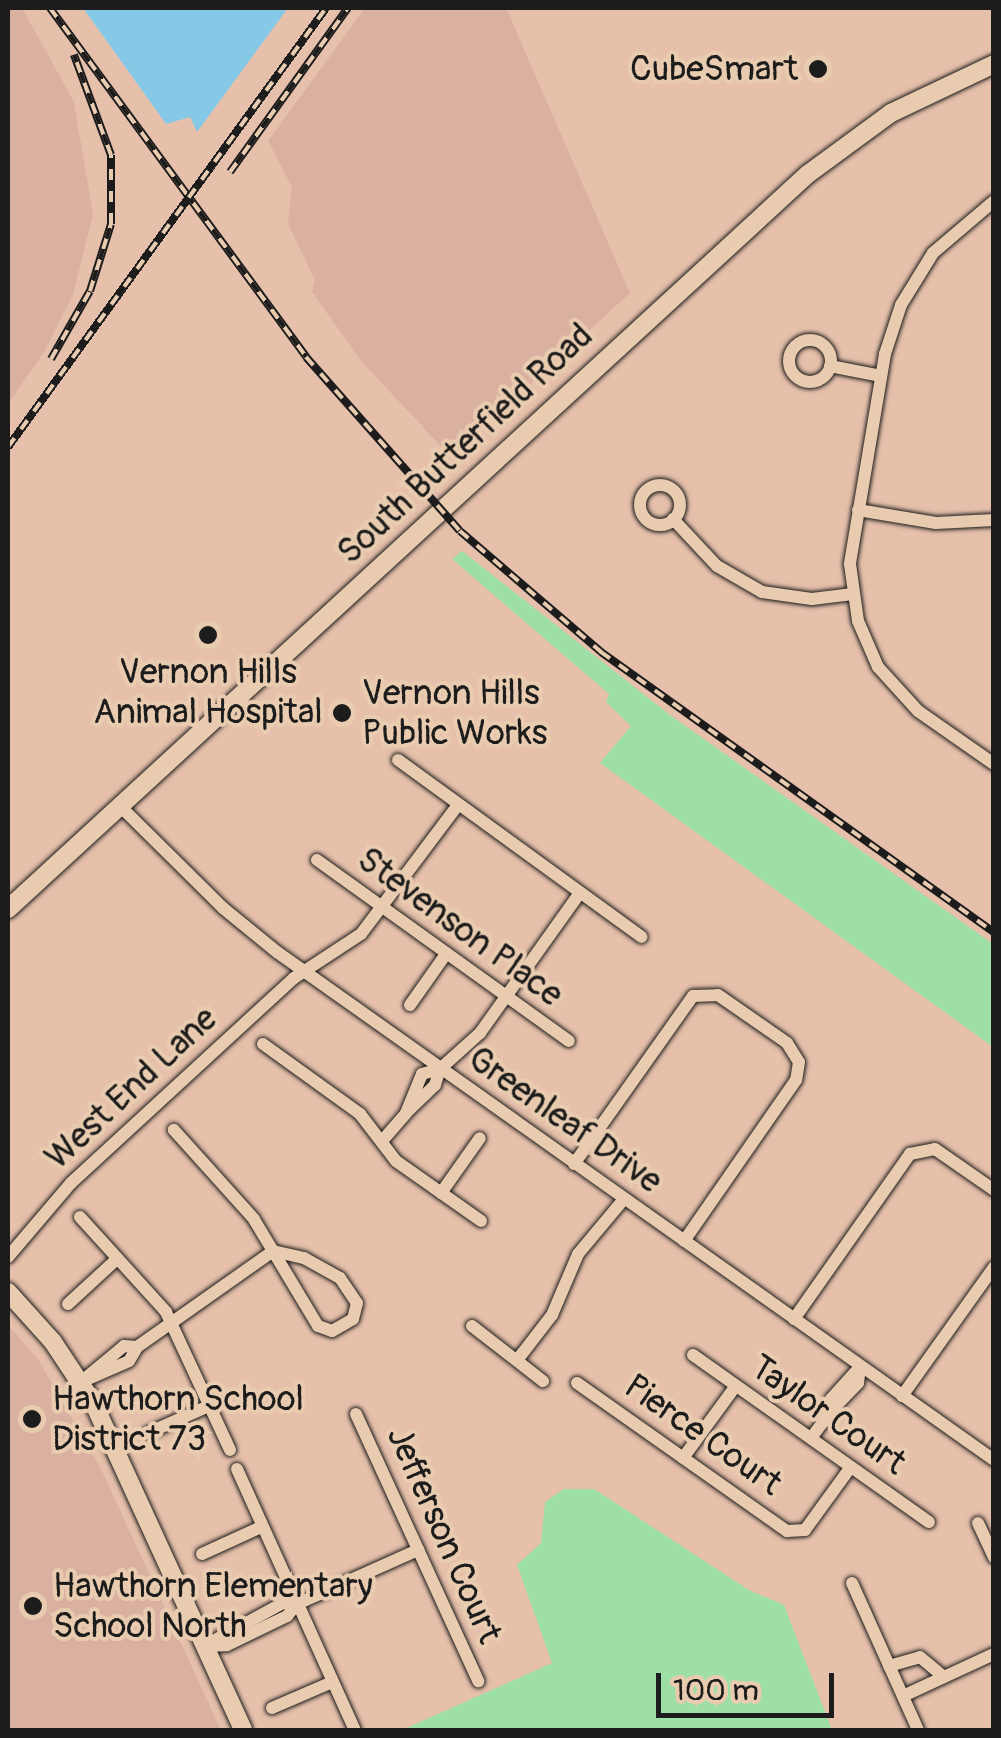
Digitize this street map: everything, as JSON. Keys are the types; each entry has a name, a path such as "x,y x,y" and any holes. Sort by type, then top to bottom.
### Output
{"main road":[{"name":"South Butterfield Road","path":"8,909 808,174 891,113 994,64"},
{"path":"8,1292 80,1382 242,1730"}],"street":[{"path":"994,201 955,230 915,278 893,325 858,510 851,594 869,650 892,685 994,764"},
{"path":"830,366 881,376"},
{"path":"858,510 936,523 994,520"},
{"path":"673,519 716,566 762,592 812,600 851,594"},
{"path":"398,760 642,937"},
{"name":"Greenleaf Drive","path":"120,806 222,908 304,972 994,1460"},
{"name":"West End Lane","path":"8,1257 72,1183 304,972 348,947 457,806"},
{"name":"Stevenson Place","path":"317,860 380,909 569,1041"},
{"path":"382,1141 406,1112 422,1074 440,1068 480,1033 580,894"},
{"path":"410,1005 446,954"},
{"path":"574,1164 688,1000 700,993 718,995 787,1043 796,1053 798,1076 684,1241"},
{"path":"263,1044 360,1114 396,1161 480,1221"},
{"path":"80,1382 124,1346 137,1348 273,1251 304,1258 340,1278 357,1303 353,1319 332,1332 318,1326 273,1251 254,1219 174,1130"},
{"path":"441,1193 480,1138"},
{"path":"794,1318 910,1154 935,1149 994,1190"},
{"path":"518,1359 552,1316 578,1254 624,1199"},
{"path":"80,1218 172,1324 230,1450"},
{"path":"68,1304 117,1259"},
{"path":"902,1396 994,1266"},
{"path":"472,1326 544,1381"},
{"name":"Taylor Court","path":"693,1355 928,1522"},
{"path":"811,1438 831,1411 831,1399 860,1368"},
{"name":"Pierce Court","path":"578,1383 795,1533 805,1530 850,1468"},
{"path":"684,1458 735,1387"},
{"path":"148,1433 209,1406"},
{"name":"Jefferson Court","path":"356,1414 478,1681"},
{"path":"236,1469 355,1730"},
{"path":"978,1523 994,1558"},
{"path":"202,1554 261,1527"},
{"path":"204,1646 283,1603 297,1604 418,1550"},
{"path":"852,1583 918,1730"},
{"path":"902,1696 994,1654"},
{"path":"889,1666 920,1657 944,1676"},
{"path":"272,1708 332,1682"}],"shaded area":[{"path":"8,8 22,8 74,102 93,214 73,295 44,352 8,404"},
{"path":"365,8 506,8 630,293 451,457 362,362 312,292 315,280 288,224 292,187 268,141"},
{"path":"8,1325 38,1359 101,1469 221,1730 8,1730"}],"green space":[{"path":"462,551 670,715 993,944 993,1047 600,763 631,726 606,702 609,694 452,559"},
{"path":"564,1489 594,1489 749,1590 784,1605 832,1730 402,1730 552,1663 517,1565 541,1543 545,1502"}],"water":[{"path":"83,8 288,8 197,132 190,117 166,124"}],"railway":[{"path":"50,8 306,357 460,531 601,652 994,932"},
{"path":"8,447 326,8"},
{"path":"230,172 348,8"},
{"path":"51,359 90,291 111,224 111,155 74,55"}],"place":[{"name":"CubeSmart","path":"818,69"},
{"name":"Vernon Hills Animal Hospital","path":"208,635"},
{"name":"Vernon Hills Public Works","path":"342,713"},
{"name":"Hawthorn School District 73","path":"32,1419"},
{"name":"Hawthorn Elementary School North","path":"33,1606"}]}
